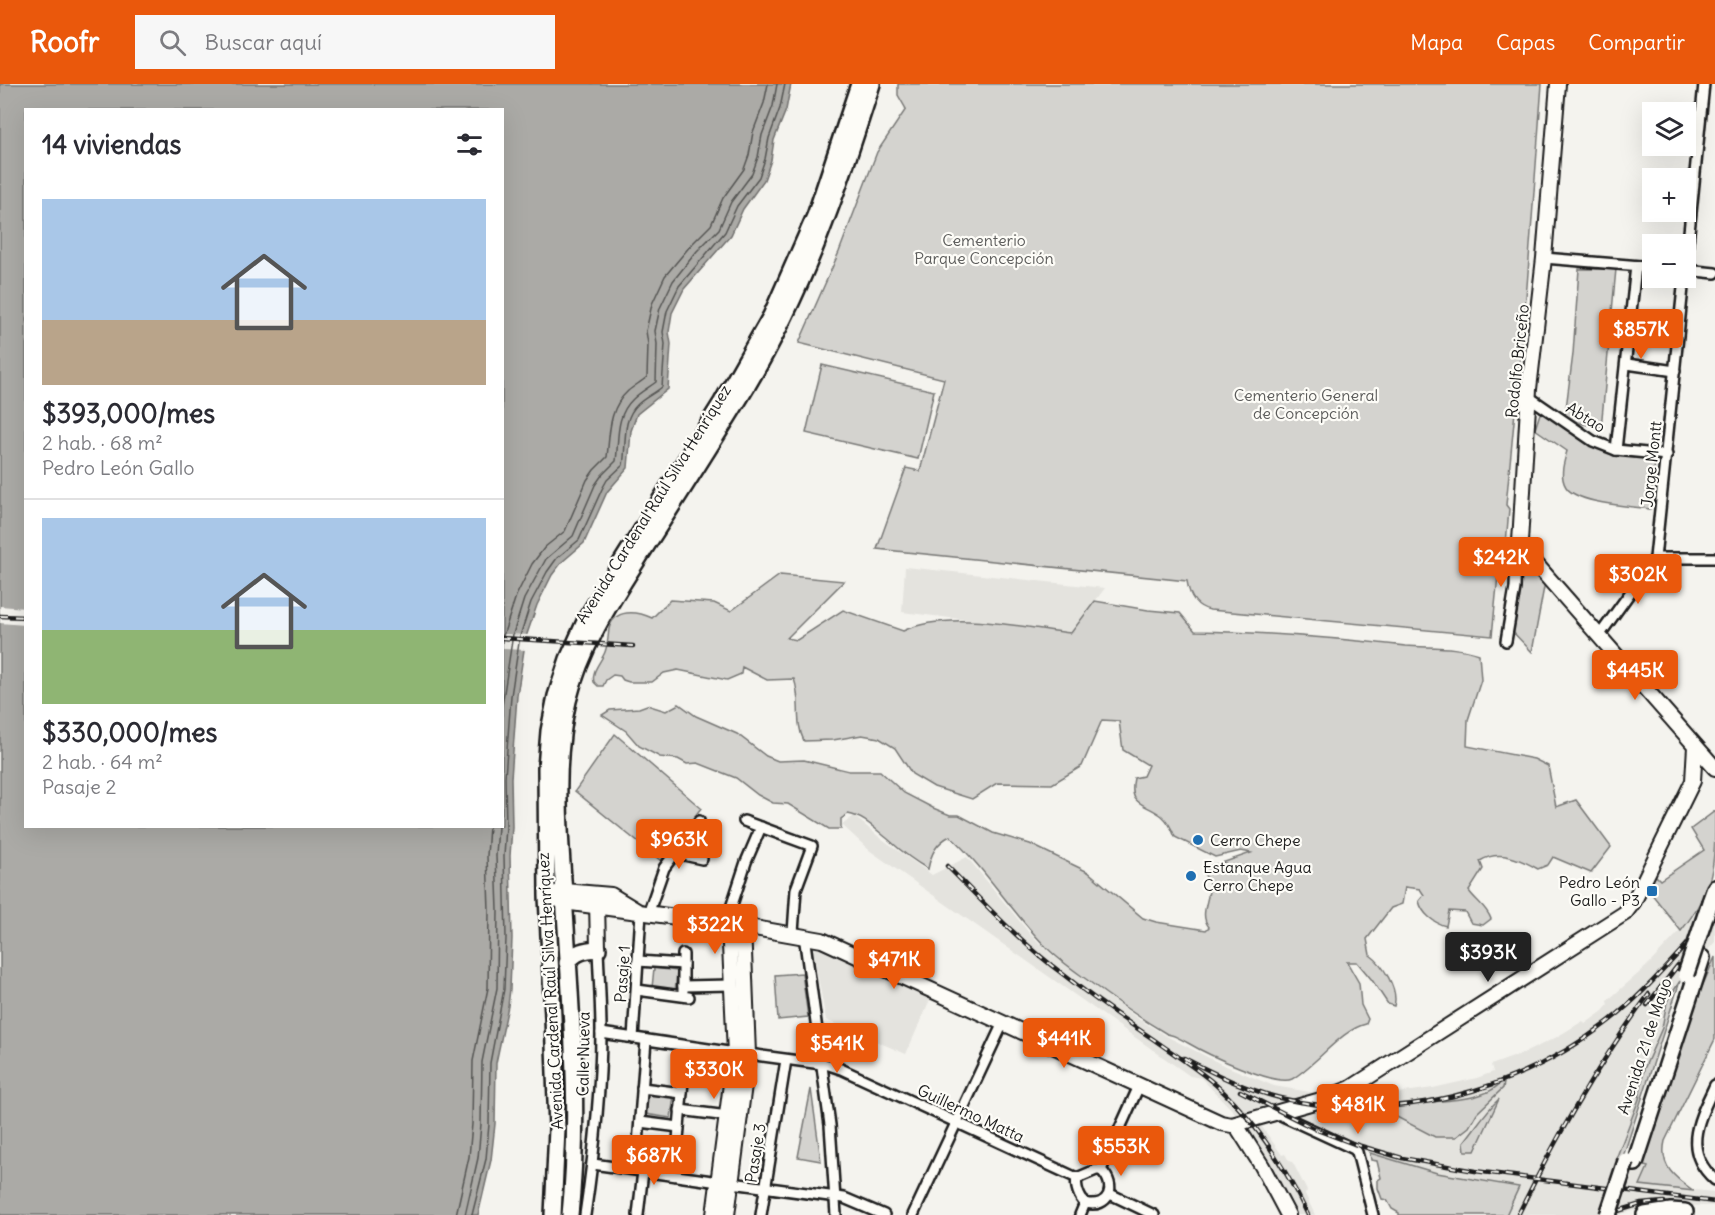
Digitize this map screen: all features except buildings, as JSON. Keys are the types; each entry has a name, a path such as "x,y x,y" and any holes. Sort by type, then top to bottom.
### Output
{"main road":[{"name":"Avenida Cardenal Raúl Silva Henríquez","path":"553,1215 557,1129 547,896 547,750 552,710 568,659 598,598 716,412 771,316 815,216 859,84"},
{"name":"Avenida Cardenal Raúl Silva Henríquez","path":"570,1215 576,1103 558,775 564,720 576,674 606,610 730,413 789,310 830,212 872,84"},
{"name":"Avenida 21 de Mayo","path":"1619,1215 1631,1162 1686,974 1713,895"},
{"name":"Avenida 21 de Mayo","path":"1608,1215 1631,1162 1715,920"},
{"path":"567,963 579,951 598,949"},
{"path":"1644,1215 1671,1211 1689,1214"}],"street":[{"name":"Rodolfo Briceño","path":"1506,641 1515,588 1516,556 1520,544 1529,397 1544,258 1558,84"},
{"path":"1689,234 1704,84"},
{"path":"1544,258 1642,266"},
{"path":"1616,450 1636,266"},
{"path":"1696,271 1715,273"},
{"name":"Jorge Montt","path":"1599,636 1655,558 1683,288"},
{"path":"1627,364 1675,371"},
{"name":"Abtao","path":"1529,397 1593,441 1616,450 1667,455"},
{"path":"1520,544 1715,768"},
{"path":"1655,558 1715,558"},
{"path":"564,896 597,907 799,934 829,942 1221,1123 1236,1125 1332,1097 1351,1088 1625,913 1634,901 1693,781 1695,746"},
{"path":"1693,781 1715,773"},
{"name":"Pasaje 1","path":"633,1038 638,961 645,913 661,876 699,821"},
{"path":"744,821 812,846 796,889 799,934 823,1064 836,1215"},
{"path":"728,1215 726,1182 728,1116 742,1054 732,985 732,924 746,862 761,827"},
{"path":"675,853 702,859"},
{"path":"547,896 596,893 617,897 645,913"},
{"name":"Calle Nueva","path":"585,1215 598,1108 601,1033 596,893"},
{"path":"714,1215 726,1182 742,1054 732,924"},
{"path":"682,954 685,993"},
{"path":"638,961 682,964"},
{"path":"637,990 685,993 732,985"},
{"path":"913,1215 1003,1023"},
{"name":"Guillermo Matta","path":"601,1033 823,1064 841,1069 1077,1178"},
{"path":"638,1215 640,1122 646,1040"},
{"name":"Pasaje 3","path":"761,1215 786,1060"},
{"path":"678,1140 683,1081"},
{"path":"1715,1085 1698,1121 1696,1144 1698,1159 1715,1180"},
{"path":"1101,1170 1139,1086"},
{"path":"642,1088 682,1093"},
{"path":"680,1110 728,1116"},
{"path":"1276,1113 1357,1152 1373,1215"},
{"path":"640,1122 679,1128"},
{"path":"1236,1125 1267,1175 1288,1215"},
{"path":"593,1164 836,1197 854,1201 884,1215"},
{"path":"1080,1215 1085,1203 1076,1184 1077,1178 1101,1170 1106,1174 1110,1194 1105,1199 1091,1204 1085,1203"},
{"path":"1110,1194 1154,1215"}],"shaded area":[{"path":"905,567 1105,588 1071,633 902,612"},
{"path":"854,816 932,875 967,857 1031,935 1051,954 1140,1020 1170,1038 1221,1064 1274,1086 1334,1096 1376,1096 1433,1088 1493,1072 1491,1065 1524,1053 1583,1021 1585,1024 1603,1011 1608,1005 1607,1001 1647,966 1698,912 1715,898 1715,942 1669,994 1662,1028 1644,1069 1639,1099 1616,1159 1648,1166 1640,1185 1715,1192 1715,1206 1657,1205 1616,1215 1506,1215 1519,1187 1437,1173 1359,1149 1325,1133 1311,1135 1291,1122 1282,1126 1278,1120 1262,1127 1282,1155 1285,1154 1293,1163 1307,1191 1305,1194 1315,1215 1296,1215 1280,1181 1239,1117 1201,1078 1190,1076 869,850 842,825"},
{"path":"818,942 932,995 906,1054 826,1020 813,951"}],"green space":[{"name":"Cementerio General de Concepción","path":"898,84 1542,84 1527,286 1506,505 1509,509 1506,543 1501,545 1492,636 1210,610 1196,603 1189,591 1187,581 877,549 906,468 920,471 944,379 799,343 839,252 877,152 906,109 898,95"},
{"path":"1579,269 1616,269 1601,428 1571,421 1589,433 1656,452 1650,509 1592,501 1572,493 1566,487 1563,478 1567,451 1535,429 1544,401 1565,416 1573,354"},
{"path":"822,365 934,391 918,459 806,433"},
{"path":"1525,560 1545,582 1532,652 1509,628 1515,588"},
{"path":"780,575 844,581 787,638 797,640 843,610 903,631 921,625 963,621 1008,624 1071,633 1095,601 1180,613 1195,631 1327,638 1471,651 1479,654 1481,680 1468,720 1467,746 1534,759 1548,766 1556,807 1576,800 1611,847 1591,873 1553,857 1548,865 1538,869 1517,859 1502,856 1487,857 1480,861 1483,869 1469,891 1491,919 1483,925 1471,923 1465,912 1449,911 1446,926 1437,923 1426,914 1421,906 1419,901 1424,895 1420,889 1405,887 1402,904 1391,908 1367,939 1370,955 1385,971 1392,985 1394,1006 1388,1004 1357,962 1347,962 1359,983 1361,1005 1368,1019 1366,1024 1357,1027 1338,1040 1292,1079 1284,1080 1257,1074 1167,1034 1118,1003 1068,966 1034,934 975,862 950,836 935,850 928,869 860,818 848,814 841,819 841,829 829,829 788,804 773,803 758,795 736,778 698,763 687,764 678,759 660,757 639,746 626,731 602,715 610,710 639,708 647,705 666,711 679,704 696,716 737,734 766,756 778,761 804,760 849,771 880,771 904,793 933,808 950,815 959,815 993,833 1030,844 1088,872 1143,918 1206,930 1209,927 1205,912 1209,882 1205,875 1210,865 1251,853 1241,851 1215,857 1175,837 1164,818 1135,799 1134,778 1143,776 1148,765 1123,750 1119,721 1102,720 1082,766 1052,784 997,783 972,799 934,787 912,774 895,748 879,738 862,735 833,740 804,741 799,726 798,695 794,679 767,680 742,667 741,674 727,680 678,670 664,673 652,682 629,682 620,676 613,675 606,680 603,686 598,686 594,682 594,674 605,652 609,629 616,617 621,614 633,613 652,618 670,600 714,603 731,611"},
{"path":"615,734 701,808 661,861 575,791"},
{"path":"1715,811 1711,875 1701,902 1681,931 1647,888 1654,874 1660,880 1704,850 1691,829"},
{"path":"1715,957 1715,1039 1665,1141 1664,1150 1664,1158 1670,1170 1694,1191 1640,1185 1648,1167 1641,1165 1701,989"},
{"path":"654,968 677,971 675,991 652,988"},
{"path":"802,973 808,1017 778,1020 775,975"},
{"path":"1680,981 1622,1160 1616,1159 1639,1099 1644,1069 1662,1028 1667,1001"},
{"path":"1501,1082 1504,1083 1503,1088 1477,1113 1469,1127 1456,1137 1435,1137 1387,1112 1385,1108 1464,1099 1492,1090"},
{"path":"811,1089 821,1161 798,1157"},
{"path":"648,1091 674,1095 671,1118 645,1114"},
{"path":"1499,1099 1475,1151 1465,1151 1464,1142"},
{"path":"1370,1153 1437,1173 1519,1187 1506,1215 1399,1215 1387,1200 1382,1199 1378,1188 1378,1180 1381,1178 1377,1161 1371,1160"}],"water":[{"path":"0,84 791,84 786,110 774,140 771,160 764,180 743,209 731,235 684,289 672,313 669,332 671,344 668,389 637,414 631,431 628,468 607,492 584,543 562,562 552,575 537,605 526,637 517,696 511,778 510,989 496,1063 495,1124 491,1160 478,1215 0,1215"}],"pier":[{"path":"0,606 24,608 24,625 0,623"},
{"path":"504,634 530,635 527,650 504,649"}],"railway":[{"path":"0,616 24,617"},
{"path":"504,638 633,646"},
{"path":"947,866 1048,963 1216,1085 1257,1129 1290,1180 1308,1215"},
{"path":"1686,946 1715,912"},
{"path":"1184,1058 1255,1090 1280,1098 1323,1105 1367,1107 1410,1104 1453,1096 1495,1084 1535,1067 1573,1046 1631,1003 1690,941"},
{"path":"1647,1005 1678,965"},
{"path":"1518,1215 1547,1157 1579,1102 1612,1047 1649,994"},
{"path":"1240,1091 1317,1130 1402,1158 1475,1171 1715,1202"},
{"path":"1605,1215 1641,1204 1664,1202"}],"place":[{"name":"Cerro Chepe","path":"1198,840"},
{"name":"Estanque Agua Cerro Chepe","path":"1191,876"},
{"name":"Pedro León Gallo - P3","path":"1652,891"}],"park label":[{"name":"Cementerio Parque Concepción","path":"984,249"}]}
